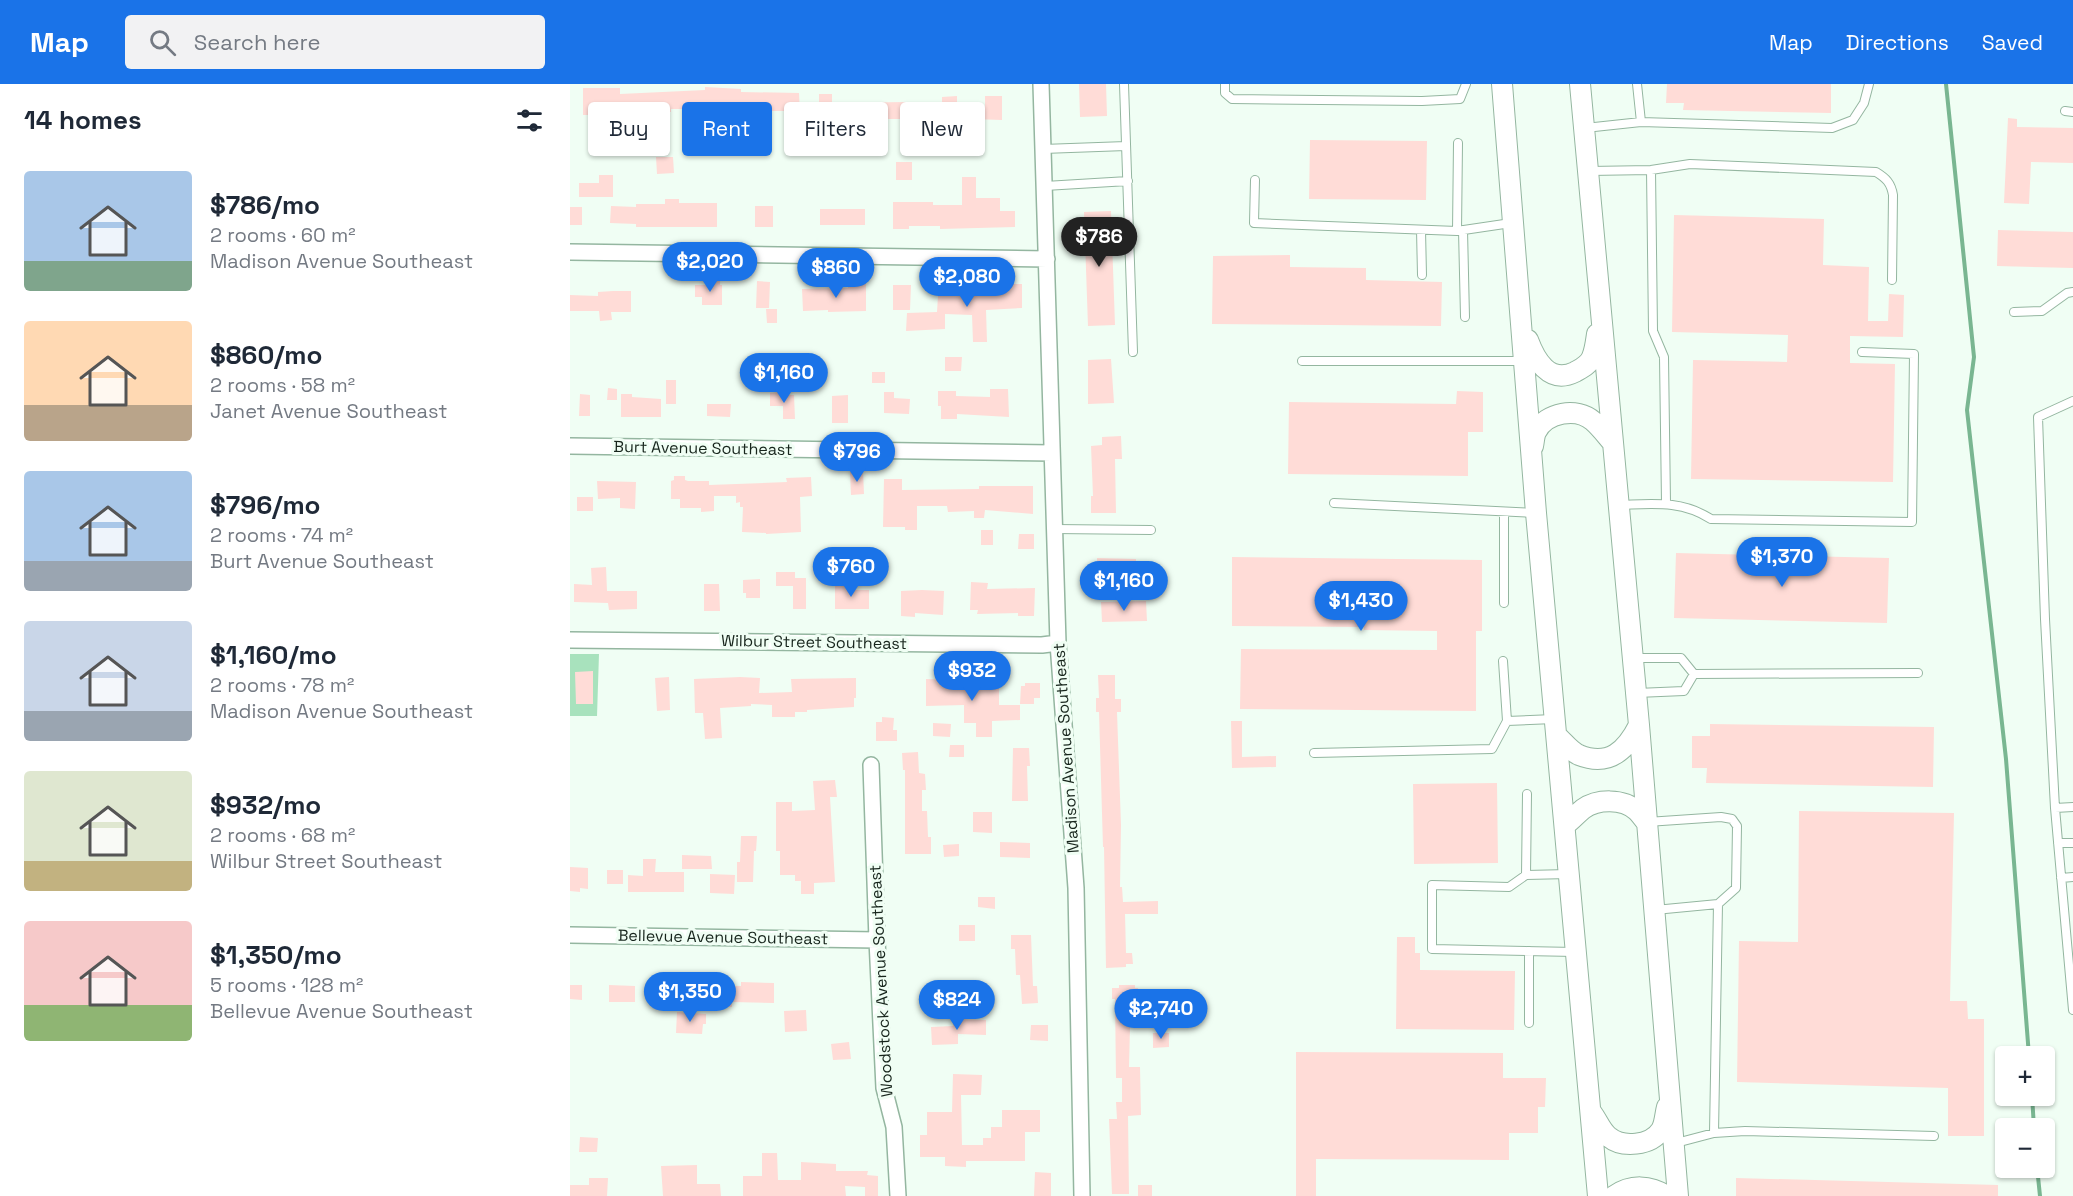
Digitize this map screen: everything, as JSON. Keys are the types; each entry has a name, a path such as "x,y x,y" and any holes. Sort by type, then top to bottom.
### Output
{"street":[{"name":"Madison Avenue Southeast","path":"1041,84 1058,643 1076,888 1082,1196"},
{"path":"1502,84 1536,513 1598,1196"},
{"path":"1580,84 1639,725 1678,1196"},
{"path":"570,252 1047,259"},
{"path":"1521,323 1535,358 1543,369 1555,375 1571,374 1586,366 1592,359 1601,314"},
{"path":"1532,452 1536,432 1551,418 1562,414 1578,413 1592,420 1612,442"},
{"name":"Burt Avenue Southeast","path":"570,447 1052,453"},
{"name":"Wilbur Street Southeast","path":"570,640 1042,645 1058,643"},
{"path":"1556,727 1578,754 1611,758 1631,741 1639,725"},
{"name":"Woodstock Avenue Southeast","path":"872,765 884,1088 894,1127 898,1196"},
{"path":"1565,825 1584,809 1594,803 1604,801 1626,804 1636,809 1646,822"},
{"name":"Bellevue Avenue Southeast","path":"570,935 877,940"},
{"path":"1589,1108 1602,1130 1616,1142 1632,1144 1645,1142 1655,1137 1662,1129 1670,1088"},
{"path":"1614,1196 1632,1188 1644,1187 1660,1191 1667,1196"}],"lane":[{"path":"1124,84 1134,352"},
{"path":"1225,84 1225,93 1232,99 1388,101 1460,99 1466,84"},
{"path":"1637,84 1641,122"},
{"path":"1584,128 1641,122 1832,128 1852,120 1864,104 1869,84"},
{"path":"1458,143 1465,317"},
{"path":"1043,149 1126,146"},
{"path":"1588,171 1651,170 1690,164 1876,172 1885,177 1891,186 1893,195 1892,280"},
{"path":"1651,170 1653,331 1664,357 1666,503"},
{"path":"1255,180 1254,223 1460,231 1512,222"},
{"path":"1044,186 1128,182"},
{"path":"1421,230 1422,275"},
{"path":"2014,312 2042,311 2067,293 2073,292"},
{"path":"1618,505 1666,503 1696,509 1711,519 1912,522 1914,354 1862,352"},
{"path":"1302,361 1524,362"},
{"path":"2073,401 2038,417 2055,808 2061,878 2069,914 2073,1010"},
{"path":"1334,503 1536,513"},
{"path":"1504,512 1504,603"},
{"path":"1054,529 1151,530"},
{"path":"1632,658 1681,658 1694,674"},
{"path":"1314,753 1492,749 1507,722 1503,661"},
{"path":"1694,674 1918,673"},
{"path":"1636,693 1684,691 1694,674"},
{"path":"1507,722 1556,727"},
{"path":"1526,875 1527,794"},
{"path":"2055,808 2073,807"},
{"path":"1646,822 1721,817 1732,819 1737,826 1736,888 1718,904 1654,910"},
{"path":"2058,843 2073,843"},
{"path":"1569,874 1526,875 1509,887 1432,885 1432,949 1576,952"},
{"path":"2061,878 2073,877"},
{"path":"1714,1133 1718,904"},
{"path":"1529,951 1529,1023"},
{"path":"1674,1143 1714,1133 1745,1131 1934,1136"}],"green space":[{"path":"570,654 599,654 597,716 570,716"}],"building":[{"path":"1079,84 1106,84 1107,116 1080,117"},
{"path":"1667,84 1831,84 1831,113 1683,110 1684,103 1666,103"},
{"path":"705,87 741,89 741,92 799,93 799,102 784,102 784,111 772,111 772,102 682,102 682,109 671,109 670,112 670,102 588,102 588,115 583,115 583,88 620,88 620,94 705,90"},
{"path":"819,94 832,94 832,102 819,102"},
{"path":"957,96 957,102 942,102 942,97"},
{"path":"985,96 1002,96 1002,120 985,119"},
{"path":"888,102 900,102 900,119 888,119"},
{"path":"2008,118 2017,119 2017,127 2073,128 2073,163 2031,162 2029,204 2004,203"},
{"path":"1310,140 1427,141 1426,200 1309,199"},
{"path":"656,157 673,157 674,173 657,174"},
{"path":"896,162 912,162 912,180 896,180"},
{"path":"599,175 613,175 613,197 579,197 579,183 599,183"},
{"path":"962,177 976,177 976,198 1000,198 1000,211 1015,211 1015,227 940,229 940,226 909,226 909,229 893,229 893,202 962,205"},
{"path":"665,199 679,199 679,203 717,203 717,227 636,227 636,224 610,223 611,206 636,207 636,204 665,204"},
{"path":"755,206 773,206 773,227 755,227"},
{"path":"570,207 582,207 582,225 570,225"},
{"path":"820,209 865,209 865,225 820,225"},
{"path":"1111,211 1115,325 1088,326 1084,212"},
{"path":"1674,215 1824,219 1823,265 1869,267 1868,321 1888,321 1889,294 1904,295 1903,337 1850,336 1850,363 1895,364 1893,482 1691,479 1693,360 1787,362 1788,335 1672,332"},
{"path":"1998,230 2073,232 2073,268 1997,266"},
{"path":"1290,255 1290,267 1366,268 1366,280 1442,282 1441,326 1212,324 1213,256"},
{"path":"707,280 720,280 722,305 702,305 702,297 695,297 695,285 707,285"},
{"path":"757,281 770,282 769,308 756,308"},
{"path":"866,283 866,311 803,311 802,289 848,288 848,284"},
{"path":"1010,284 1022,284 1022,308 986,310 987,342 973,342 972,315 945,314 945,329 906,331 907,313 937,312 941,287 1010,290"},
{"path":"893,285 911,285 910,310 893,310"},
{"path":"631,291 631,312 611,312 612,320 600,321 599,311 570,311 570,295 598,296 598,292"},
{"path":"766,309 777,309 777,323 767,323"},
{"path":"945,357 962,357 961,371 945,371"},
{"path":"1111,359 1114,403 1088,404 1088,360"},
{"path":"872,372 885,372 885,383 872,383"},
{"path":"666,380 676,380 676,404 666,404"},
{"path":"608,388 617,389 617,400 607,400"},
{"path":"990,389 1008,389 1009,417 957,414 957,419 941,419 938,391 956,391 956,396 990,397"},
{"path":"1457,391 1483,392 1483,432 1468,432 1468,476 1288,474 1289,402 1456,404"},
{"path":"782,392 782,395 794,395 795,419 783,419 783,406 770,406 770,393"},
{"path":"884,392 894,392 894,398 910,399 909,414 884,413"},
{"path":"580,394 590,395 590,416 579,416"},
{"path":"621,394 661,399 661,417 621,417"},
{"path":"848,395 848,423 832,423 832,396"},
{"path":"707,404 731,404 730,417 707,416"},
{"path":"1121,436 1122,459 1115,459 1116,513 1091,513 1091,496 1093,496 1091,446 1102,445 1102,437"},
{"path":"863,471 864,494 851,495 850,472"},
{"path":"674,476 685,476 685,480 688,481 709,481 709,485 787,482 786,478 811,477 812,496 800,497 801,532 766,534 742,532 743,507 740,507 740,502 736,503 736,496 714,496 714,511 701,512 701,508 680,508 680,499 671,499 671,481 674,480"},
{"path":"884,479 902,479 902,490 1033,486 1033,514 985,510 984,518 974,518 974,511 948,512 947,506 917,506 917,530 905,530 905,527 883,527"},
{"path":"597,481 636,482 635,509 620,508 620,498 598,499"},
{"path":"577,497 593,497 593,511 577,511"},
{"path":"981,530 993,530 993,545 981,545"},
{"path":"1019,534 1034,534 1034,549 1018,549"},
{"path":"1676,553 1889,558 1887,623 1674,618"},
{"path":"1232,557 1482,560 1482,631 1476,631 1476,711 1240,709 1241,649 1437,650 1437,631 1364,630 1364,627 1232,626"},
{"path":"1097,558 1136,559 1136,577 1097,576"},
{"path":"606,567 607,591 637,591 637,609 609,610 608,603 574,602 574,584 592,585 591,568"},
{"path":"776,572 795,572 795,578 806,578 806,609 793,609 793,586 776,586"},
{"path":"760,579 760,598 746,598 746,593 743,593 743,580"},
{"path":"971,582 988,583 987,589 1035,588 1034,616 1018,616 1018,613 977,614 978,610 970,610"},
{"path":"704,584 719,584 720,611 704,611"},
{"path":"835,585 853,586 853,590 869,590 869,609 835,609"},
{"path":"901,591 944,591 943,615 915,613 915,617 901,616"},
{"path":"1146,601 1147,621 1102,622 1101,602"},
{"path":"593,671 593,704 576,704 575,672"},
{"path":"1098,675 1115,675 1115,699 1121,699 1121,712 1117,712 1121,825 1120,887 1122,887 1123,902 1158,901 1158,914 1125,914 1126,953 1132,953 1133,964 1126,964 1126,967 1106,968 1099,712 1096,712 1096,698 1099,698"},
{"path":"669,677 670,710 657,711 655,678"},
{"path":"954,677 968,678 968,683 999,682 999,705 1020,705 1020,720 992,721 992,737 976,737 976,723 964,723 964,705 926,706 926,679 954,680"},
{"path":"760,678 759,693 792,692 791,679 856,678 856,698 854,698 854,707 795,712 795,717 772,717 772,705 751,704 751,706 720,708 722,738 705,739 703,713 695,713 694,679"},
{"path":"1025,683 1040,683 1040,698 1034,698 1034,704 1020,704 1021,686 1025,686"},
{"path":"882,717 894,718 893,730 897,730 897,741 876,741 876,722 882,722"},
{"path":"1231,721 1242,721 1242,757 1276,756 1276,767 1232,768"},
{"path":"933,723 951,724 950,737 933,736"},
{"path":"1710,724 1934,727 1933,787 1706,783 1707,768 1692,768 1692,736 1710,736"},
{"path":"950,745 964,745 964,757 949,757"},
{"path":"1013,748 1029,748 1028,801 1012,801"},
{"path":"918,752 919,773 925,774 926,790 922,790 922,811 927,811 931,854 905,854 905,770 903,770 902,753"},
{"path":"835,780 837,797 830,797 835,882 814,883 814,894 801,894 801,881 795,881 795,875 780,875 780,851 776,851 776,802 792,802 792,811 815,810 813,781"},
{"path":"1497,783 1498,863 1414,864 1413,784"},
{"path":"1799,811 1954,813 1950,1001 1967,1001 1968,1019 1984,1019 1984,1136 1948,1136 1948,1088 1737,1082 1739,941 1798,942"},
{"path":"973,812 992,812 992,833 973,832"},
{"path":"741,836 757,836 753,882 737,882"},
{"path":"1000,842 1030,843 1030,858 1000,857"},
{"path":"959,844 959,856 944,857 943,845"},
{"path":"682,855 711,856 712,869 682,869"},
{"path":"643,859 656,859 655,872 684,872 684,892 628,892 628,875 643,876"},
{"path":"570,867 588,868 588,889 580,888 580,892 570,891"},
{"path":"607,870 623,870 623,884 607,884"},
{"path":"710,874 735,875 734,894 710,893"},
{"path":"978,897 995,897 995,909 978,907"},
{"path":"959,925 975,925 975,941 959,941"},
{"path":"1011,935 1031,935 1033,986 1037,986 1038,1003 1022,1004 1020,975 1016,975 1015,949 1011,949"},
{"path":"1397,937 1415,937 1415,953 1420,953 1420,970 1515,971 1514,1030 1396,1029"},
{"path":"741,982 774,983 774,1003 732,1002 732,1007 706,1007 706,985 741,986"},
{"path":"570,985 582,985 582,1000 570,999"},
{"path":"609,985 635,986 635,1002 609,1002"},
{"path":"1119,985 1135,985 1135,988 1138,988 1141,1027 1130,1027 1129,1067 1140,1067 1141,1115 1128,1116 1129,1194 1112,1194 1109,1119 1117,1119 1116,1102 1122,1102 1122,1078 1116,1078 1115,999 1112,999 1112,988 1119,988"},
{"path":"932,989 961,990 961,1007 932,1006"},
{"path":"806,1010 807,1031 785,1032 784,1011"},
{"path":"677,1012 706,1014 706,1024 703,1024 702,1034 676,1033"},
{"path":"953,1019 986,1020 986,1035 958,1034 958,1044 932,1045 931,1027 953,1026"},
{"path":"1031,1025 1048,1025 1048,1041 1030,1040"},
{"path":"1153,1033 1169,1033 1169,1047 1153,1048"},
{"path":"849,1042 851,1059 833,1060 831,1044"},
{"path":"1296,1052 1503,1053 1503,1078 1546,1078 1545,1107 1538,1107 1538,1133 1509,1133 1509,1160 1316,1159 1316,1196 1296,1196"},
{"path":"953,1074 982,1075 981,1095 961,1095 962,1145 983,1145 983,1138 991,1138 991,1127 1002,1127 1002,1110 1040,1110 1040,1132 1025,1132 1025,1161 966,1161 966,1167 945,1166 945,1157 920,1157 920,1135 927,1135 927,1112 952,1112"},
{"path":"580,1137 598,1138 597,1152 579,1152"},
{"path":"762,1153 777,1153 778,1180 801,1180 801,1162 836,1164 836,1171 868,1171 867,1175 878,1176 878,1196 865,1196 865,1187 845,1186 846,1196 743,1196 743,1176 762,1176"},
{"path":"697,1165 697,1184 720,1184 721,1196 663,1196 661,1166"},
{"path":"1035,1172 1051,1173 1051,1196 1034,1196"},
{"path":"589,1178 608,1178 607,1196 570,1196 570,1185 589,1185"},
{"path":"1736,1178 1998,1185 1998,1196 1736,1196"},
{"path":"1138,1185 1152,1185 1152,1196 1138,1196"}],"waterway":[{"path":"1946,84 1974,357 1967,410 2006,759 2028,1046"},
{"path":"2033,1106 2033,1118"},
{"path":"2038,1178 2040,1196"}]}
